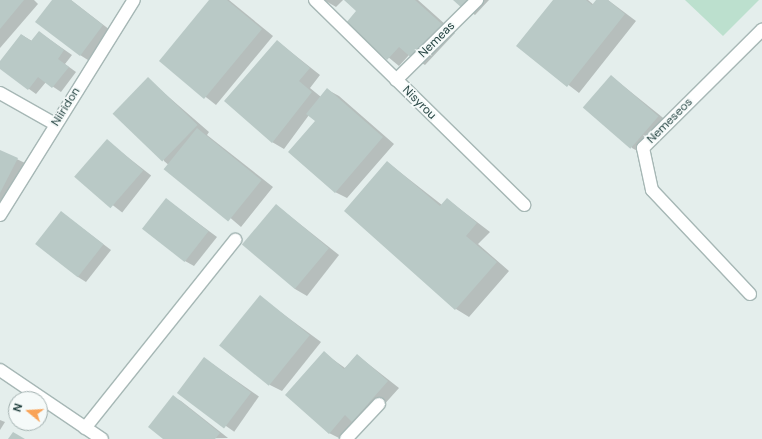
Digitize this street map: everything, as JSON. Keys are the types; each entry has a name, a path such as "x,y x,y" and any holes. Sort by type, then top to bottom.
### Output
{"street":[{"name":"Niiridon","path":"0,215 55,124 134,0"},
{"name":"Nisyrou","path":"315,0 524,205"},
{"name":"Nemeas","path":"396,80 477,0"},
{"name":"Nemeseos","path":"750,294 652,190 643,148 762,30"},
{"path":"0,92 55,124"},
{"path":"85,428 235,240"},
{"path":"0,370 102,439"},
{"path":"346,439 379,404"}],"green space":[{"path":"685,0 759,0 723,36"}],"building":[{"path":"0,0 24,0 0,29"},
{"path":"52,0 71,0 103,25 80,56 35,22"},
{"path":"209,0 227,0 262,29 204,99 159,61"},
{"path":"344,0 415,0 444,26 414,60 399,47 387,60 346,23 356,11"},
{"path":"453,0 472,0 463,9"},
{"path":"553,0 586,0 592,5 596,0 608,0 625,14 567,87 516,46"},
{"path":"39,31 64,50 58,59 69,67 52,88 38,77 28,90 0,69 0,61 21,34 31,41"},
{"path":"277,40 310,68 299,81 312,92 272,143 224,101"},
{"path":"611,75 659,116 630,149 583,107"},
{"path":"148,77 198,125 162,162 113,114"},
{"path":"327,88 383,137 335,193 288,152 315,121 306,114"},
{"path":"197,128 262,180 228,221 164,169"},
{"path":"107,139 143,170 110,208 74,177"},
{"path":"0,150 18,158 0,193"},
{"path":"387,161 440,206 447,198 477,223 466,236 497,262 455,310 344,211"},
{"path":"166,198 209,231 185,262 142,229"},
{"path":"276,204 329,248 295,289 242,245"},
{"path":"61,211 104,244 78,277 35,244"},
{"path":"260,295 310,335 269,386 219,346"},
{"path":"324,351 344,369 357,354 388,381 352,422 345,415 329,434 285,395"},
{"path":"204,357 251,393 224,428 177,393"},
{"path":"173,395 220,433 215,439 163,439 148,427"},
{"path":"13,432 25,439 8,439"}]}
